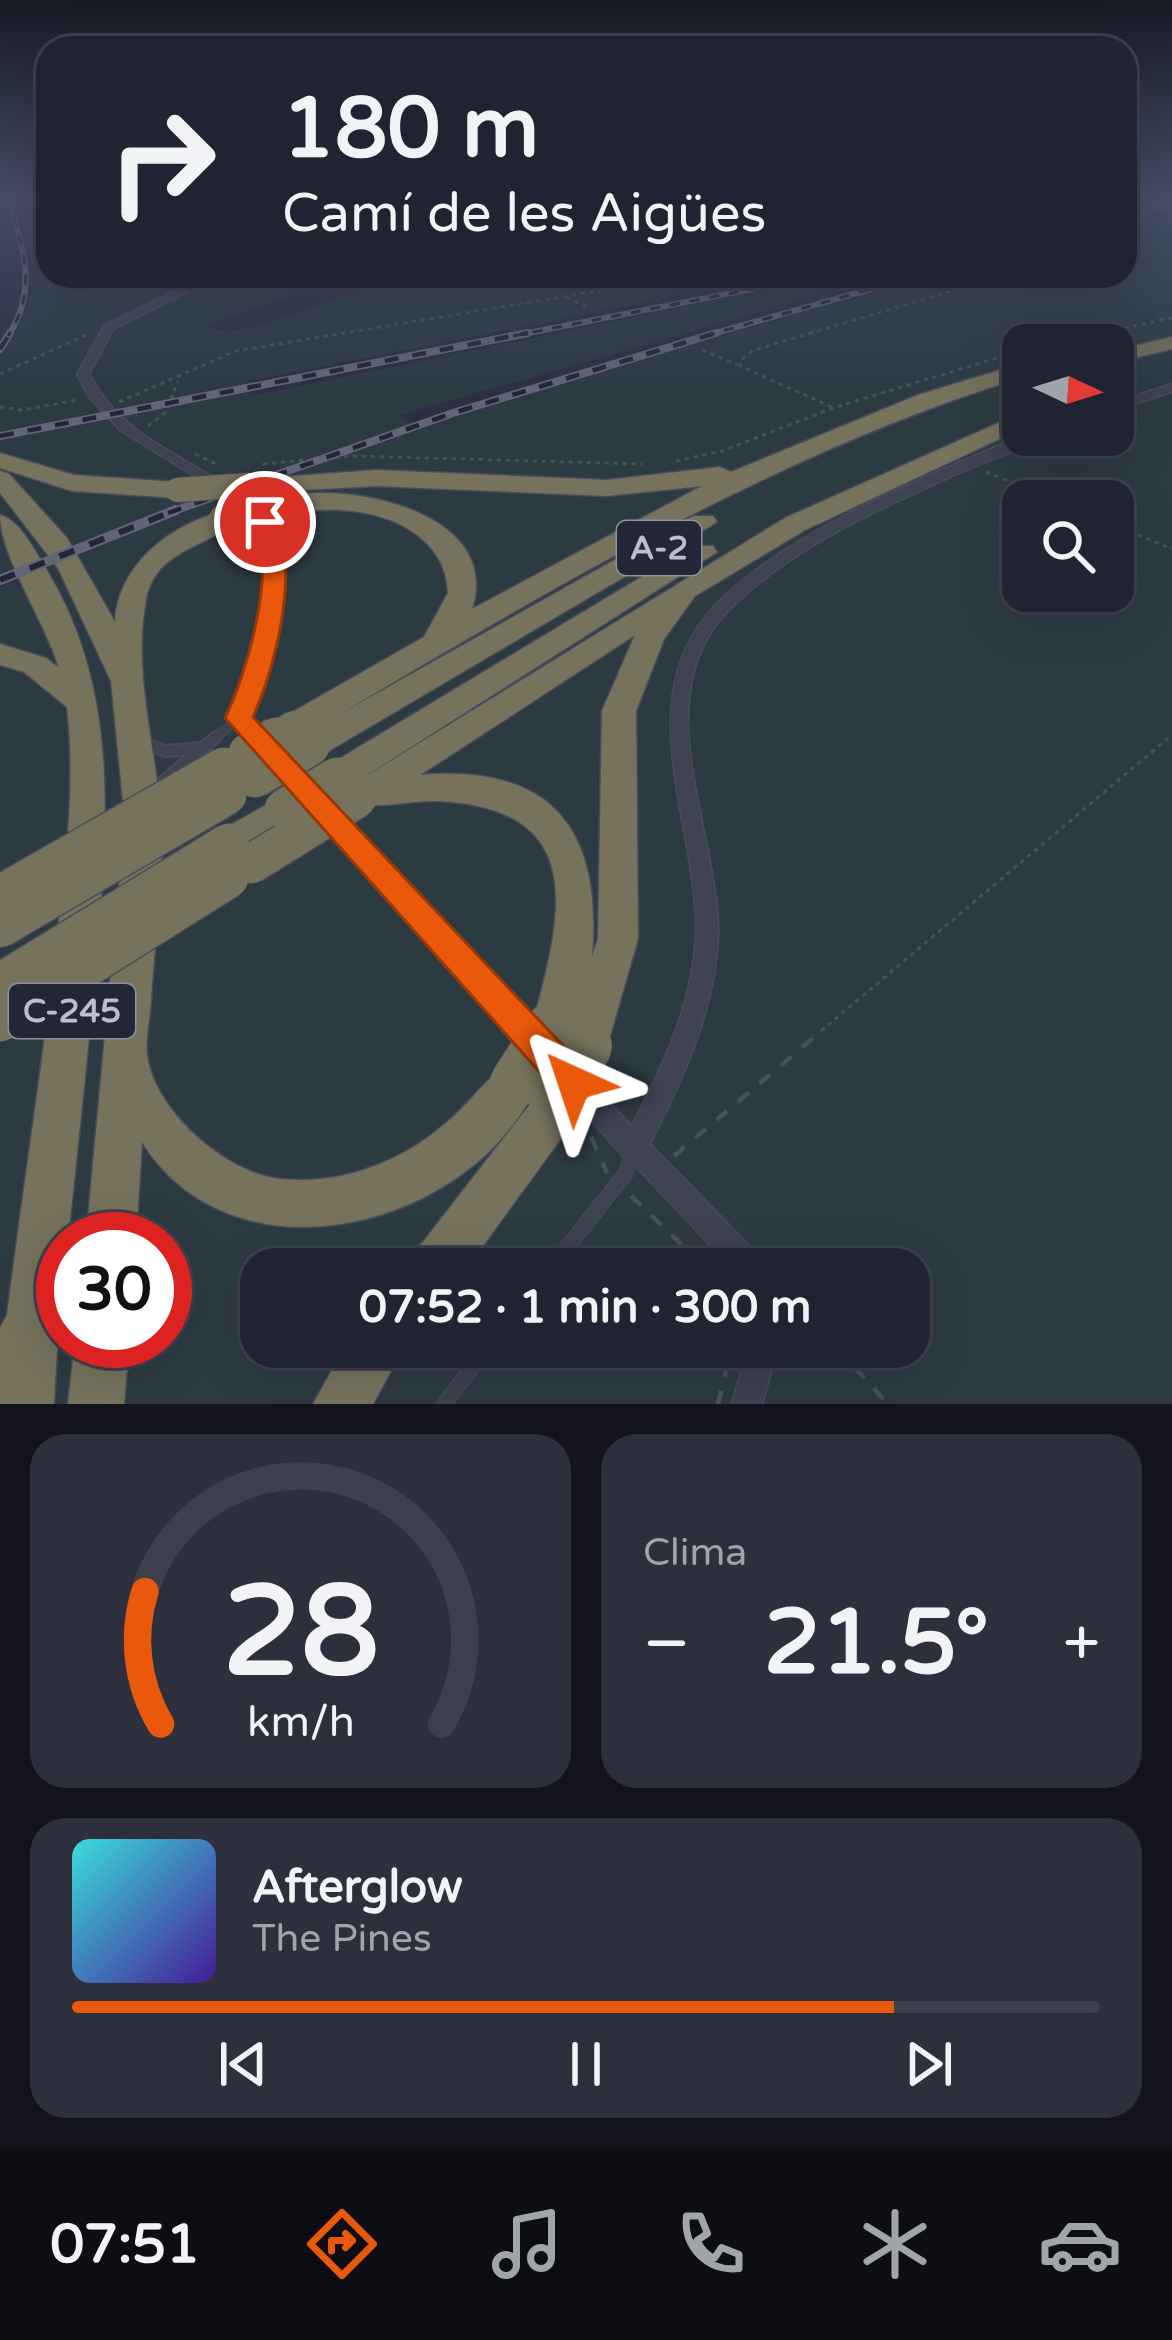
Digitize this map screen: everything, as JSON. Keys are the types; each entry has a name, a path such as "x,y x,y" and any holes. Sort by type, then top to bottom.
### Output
{"highway":[{"path":"1134,348 1172,340"},
{"path":"1134,374 1172,364"},
{"path":"0,460 73,483 177,490 371,478 626,488 694,481 780,458 1002,376"},
{"name":"A-2","path":"0,928 232,760 302,736 786,475 888,430 1002,389"},
{"name":"A-2","path":"0,983 236,862 284,809 353,789 788,505 895,454 1002,413"},
{"path":"0,1022 236,862 795,524 1002,429"},
{"path":"302,736 427,650 780,458"},
{"name":"C-245","path":"0,479 40,518 70,559 127,691 136,741 141,804 128,1066 114,1212"},
{"path":"127,691 126,631 140,575 174,544 224,519 259,485"},
{"path":"259,485 399,514 439,538 464,573 465,592 460,614 427,650"},
{"name":"C-245","path":"0,523 19,546 51,607 76,671 89,768 68,1050 32,1322 26,1404"},
{"path":"446,1248 572,1033 618,938 619,711 637,657 685,590"},
{"path":"0,653 35,665 78,699"},
{"path":"0,895 232,760"},
{"path":"353,789 428,784 487,789 535,810 559,834 574,869 572,1033"},
{"path":"128,1066 159,1124 198,1171 243,1196 303,1206 385,1189 422,1171 478,1125 535,1096"},
{"path":"0,1384 32,1322"},
{"path":"96,1404 99,1368"},
{"path":"340,1404 363,1368"}],"street":[{"path":"189,288 109,327 83,374 96,402 265,522 272,537 271,596 258,678 232,760 731,1248"},
{"path":"1134,400 1172,388"},
{"path":"634,1149 665,1088 700,982 707,910 679,716 695,644 733,595 806,547 1002,449"},
{"path":"747,1404 757,1368"}],"lane":[{"path":"136,741 165,751 232,760"},
{"path":"141,804 232,760"},
{"path":"566,1248 626,1172 634,1149"},
{"path":"444,1404 472,1368"}],"path":[{"path":"0,407 22,410 145,396 210,359 236,351 618,288"},
{"path":"740,366 754,350 961,288"},
{"path":"566,297 586,306"},
{"path":"1134,326 1172,318"},
{"path":"0,374 37,353 109,327"},
{"path":"702,350 833,408"},
{"path":"666,463 722,451 833,408 1002,356"},
{"path":"137,434 166,412 178,381"},
{"path":"176,458 200,454 226,468"},
{"path":"259,485 352,456 645,464"},
{"path":"968,464 1007,480"},
{"path":"1134,533 1172,549"},
{"path":"656,1172 1172,735"},
{"path":"718,1404 727,1368"},
{"path":"855,1368 888,1404"}],"shaded area":[{"path":"31,263 36,263 36,288 314,288 205,325 240,330 364,288 717,288 245,382 250,396 777,288 843,288 400,415 413,427 886,288 1137,288 1137,263 1172,263 1172,1404 0,1404 0,355 31,296"}],"railway":[{"path":"8,336 23,301 24,263"},
{"path":"513,336 758,288"},
{"path":"705,336 875,288"},
{"path":"0,349 10,333"},
{"path":"0,436 528,333"},
{"path":"172,512 453,413 716,333"},
{"path":"172,512 176,510"},
{"path":"0,580 172,512"},
{"path":"168,513 172,512"}],"route":[{"path":"265,522 272,537 271,596 258,678 239,718 574,1083"}]}
